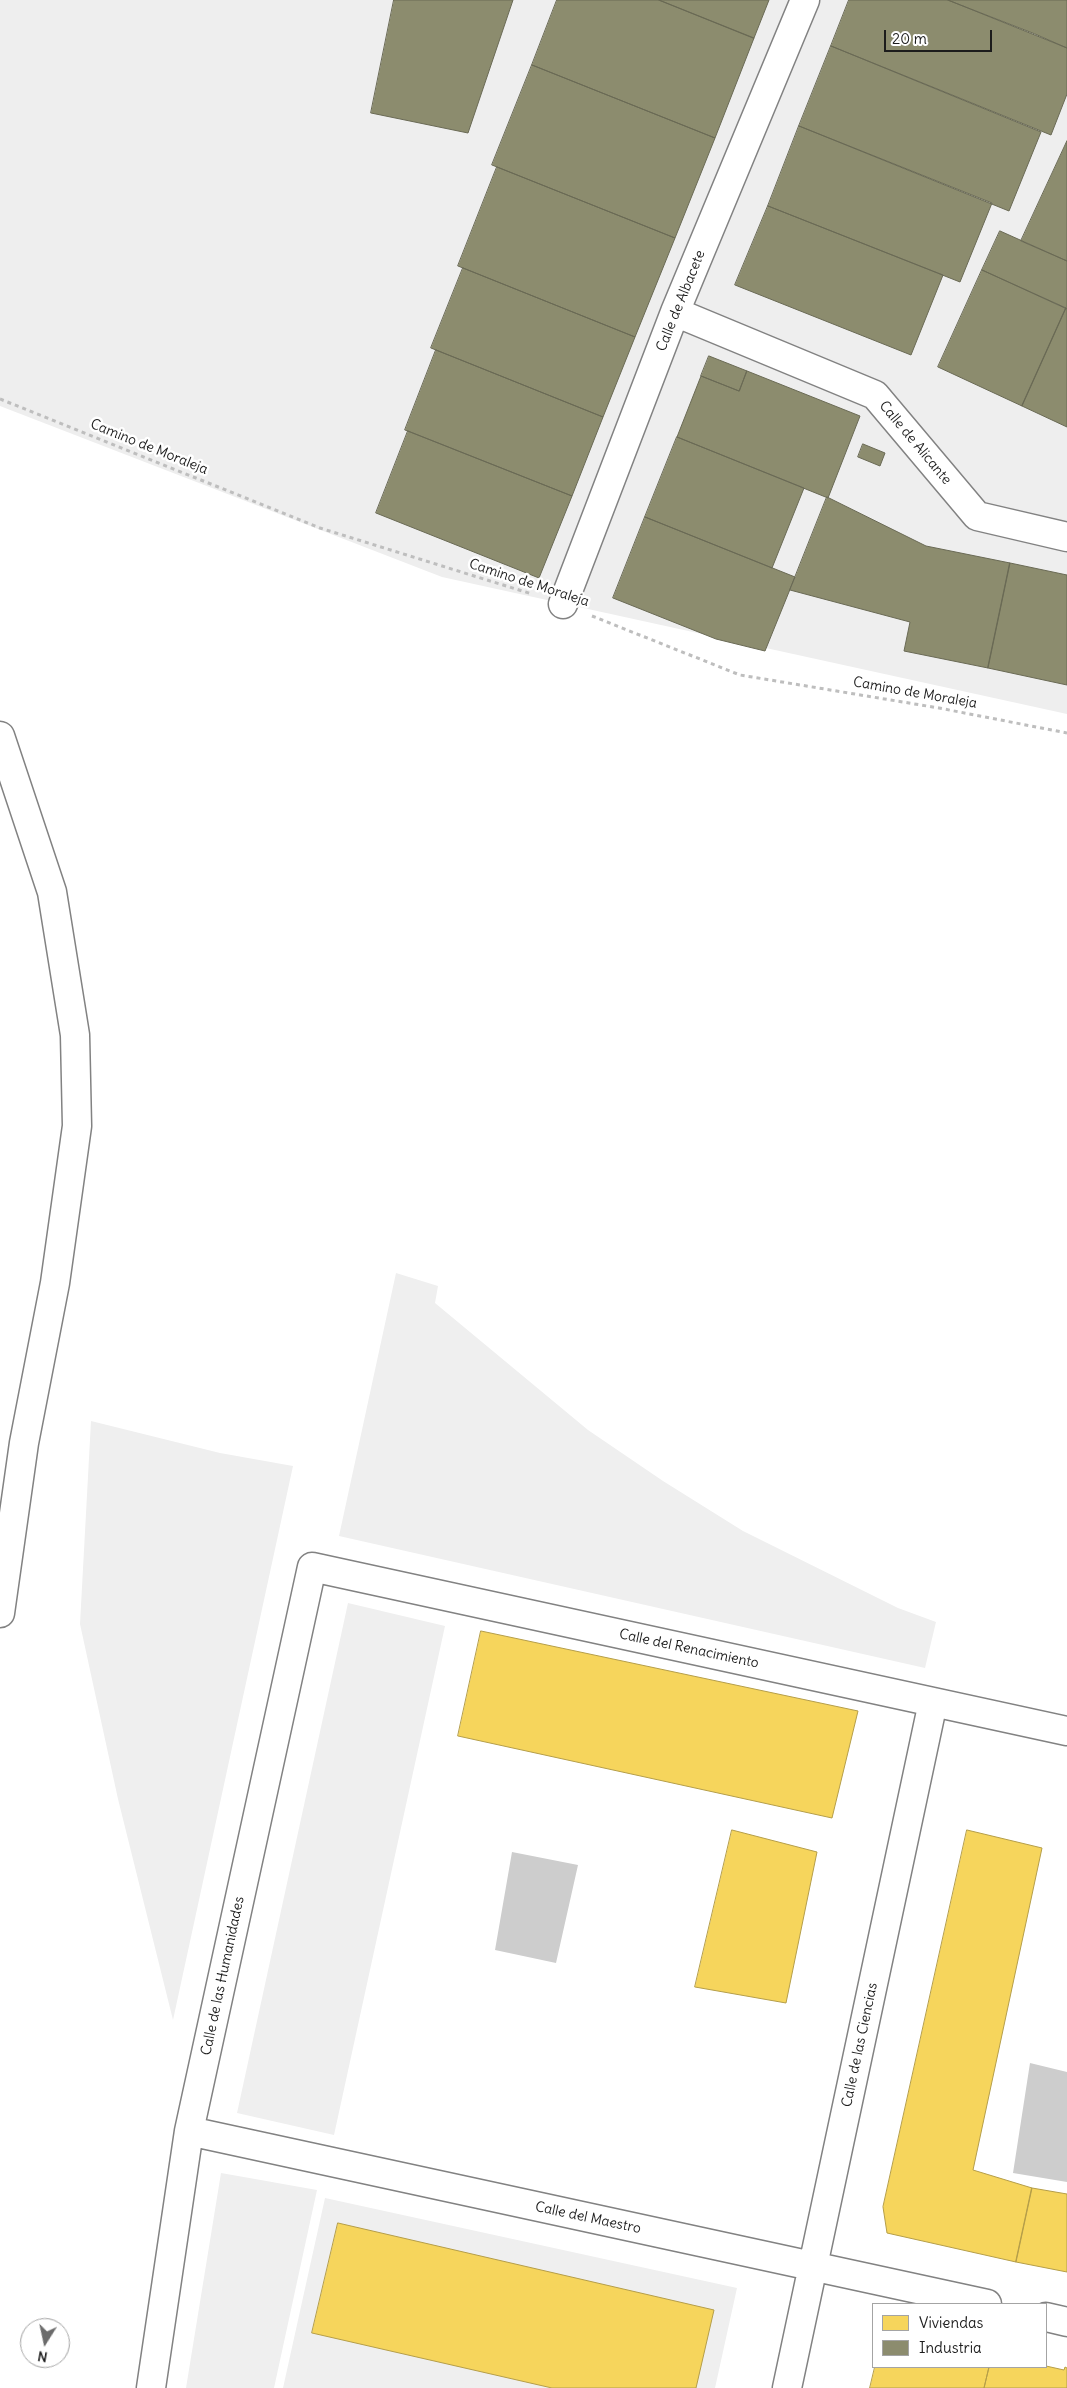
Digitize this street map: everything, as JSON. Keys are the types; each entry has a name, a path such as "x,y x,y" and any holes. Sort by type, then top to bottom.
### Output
{"main road":[{"name":"Calle de Albacete","path":"563,604 675,312 806,0"},
{"name":"Calle de Alicante","path":"675,312 875,395 977,516 1067,537"},
{"path":"0,736 52,892 75,1035 76,1126 55,1283 24,1443 0,1613"},
{"name":"Calle del Renacimiento","path":"312,1567 1067,1731"},
{"name":"Calle de las Humanidades","path":"151,2388 189,2131 312,1567"},
{"name":"Calle de las Ciencias","path":"787,2388 933,1702"},
{"name":"Calle del Maestro","path":"189,2131 982,2303"},
{"path":"1047,2317 1067,2322"}],"path":[{"name":"Camino de Moraleja","path":"0,399 320,528 563,604 740,675 939,708 1067,733"}],"shaded area":[{"path":"0,0 1067,0 1067,714 442,577 0,406"},
{"path":"396,1273 438,1286 435,1303 588,1430 663,1481 743,1531 898,1608 936,1622 925,1668 339,1536"},
{"path":"91,1421 220,1453 293,1466 173,2020 118,1799 80,1624"},
{"path":"348,1603 445,1626 334,2135 237,2113"},
{"path":"512,1852 578,1865 556,1963 495,1950"},
{"path":"1030,2063 1067,2072 1067,2182 1013,2173"},
{"path":"221,2173 317,2190 274,2388 186,2388"},
{"path":"325,2198 737,2288 715,2388 283,2388"}],"building: Viviendas":[{"path":"481,1631 858,1711 832,1818 458,1736"},
{"path":"732,1830 817,1852 786,2003 695,1987"},
{"path":"967,1830 1042,1848 973,2170 1032,2188 1016,2262 887,2233 883,2207"},
{"path":"1032,2188 1067,2194 1067,2272 1016,2262"},
{"path":"338,2223 714,2310 696,2388 552,2388 312,2333"},
{"path":"1047,2366 1064,2370 1065,2367 1067,2368 1067,2388 984,2388 989,2368 1047,2368"},
{"path":"875,2368 989,2368 984,2388 870,2388"}],"building: Industria":[{"path":"394,0 513,0 468,133 371,113"},
{"path":"557,0 659,0 754,38 715,138 532,65"},
{"path":"659,0 769,0 754,38"},
{"path":"849,0 948,0 1067,48 1067,94 1051,135 831,46"},
{"path":"948,0 1067,0 1067,48 1035,34"},
{"path":"831,46 1041,132 1009,211 799,126"},
{"path":"532,65 715,138 675,238 492,165"},
{"path":"799,126 992,203 960,282 768,206"},
{"path":"1067,141 1067,261 1021,241"},
{"path":"497,167 675,238 635,337 458,266"},
{"path":"768,206 943,275 911,355 735,285"},
{"path":"1000,231 1067,261 1067,309 982,270"},
{"path":"463,268 635,337 603,417 431,348"},
{"path":"982,270 1066,308 1022,406 938,367"},
{"path":"1067,309 1067,427 1022,406"},
{"path":"436,350 603,417 572,496 405,430"},
{"path":"709,356 747,371 739,391 701,376"},
{"path":"747,371 860,416 828,498 677,437 701,376 739,391"},
{"path":"408,431 572,496 539,578 376,513"},
{"path":"677,437 804,488 772,568 645,517"},
{"path":"863,444 885,453 880,466 858,457"},
{"path":"827,497 926,546 1010,563 988,668 904,651 910,622 790,590"},
{"path":"645,517 795,577 765,651 716,639 613,598"},
{"path":"1010,563 1067,575 1067,685 988,668"}]}
